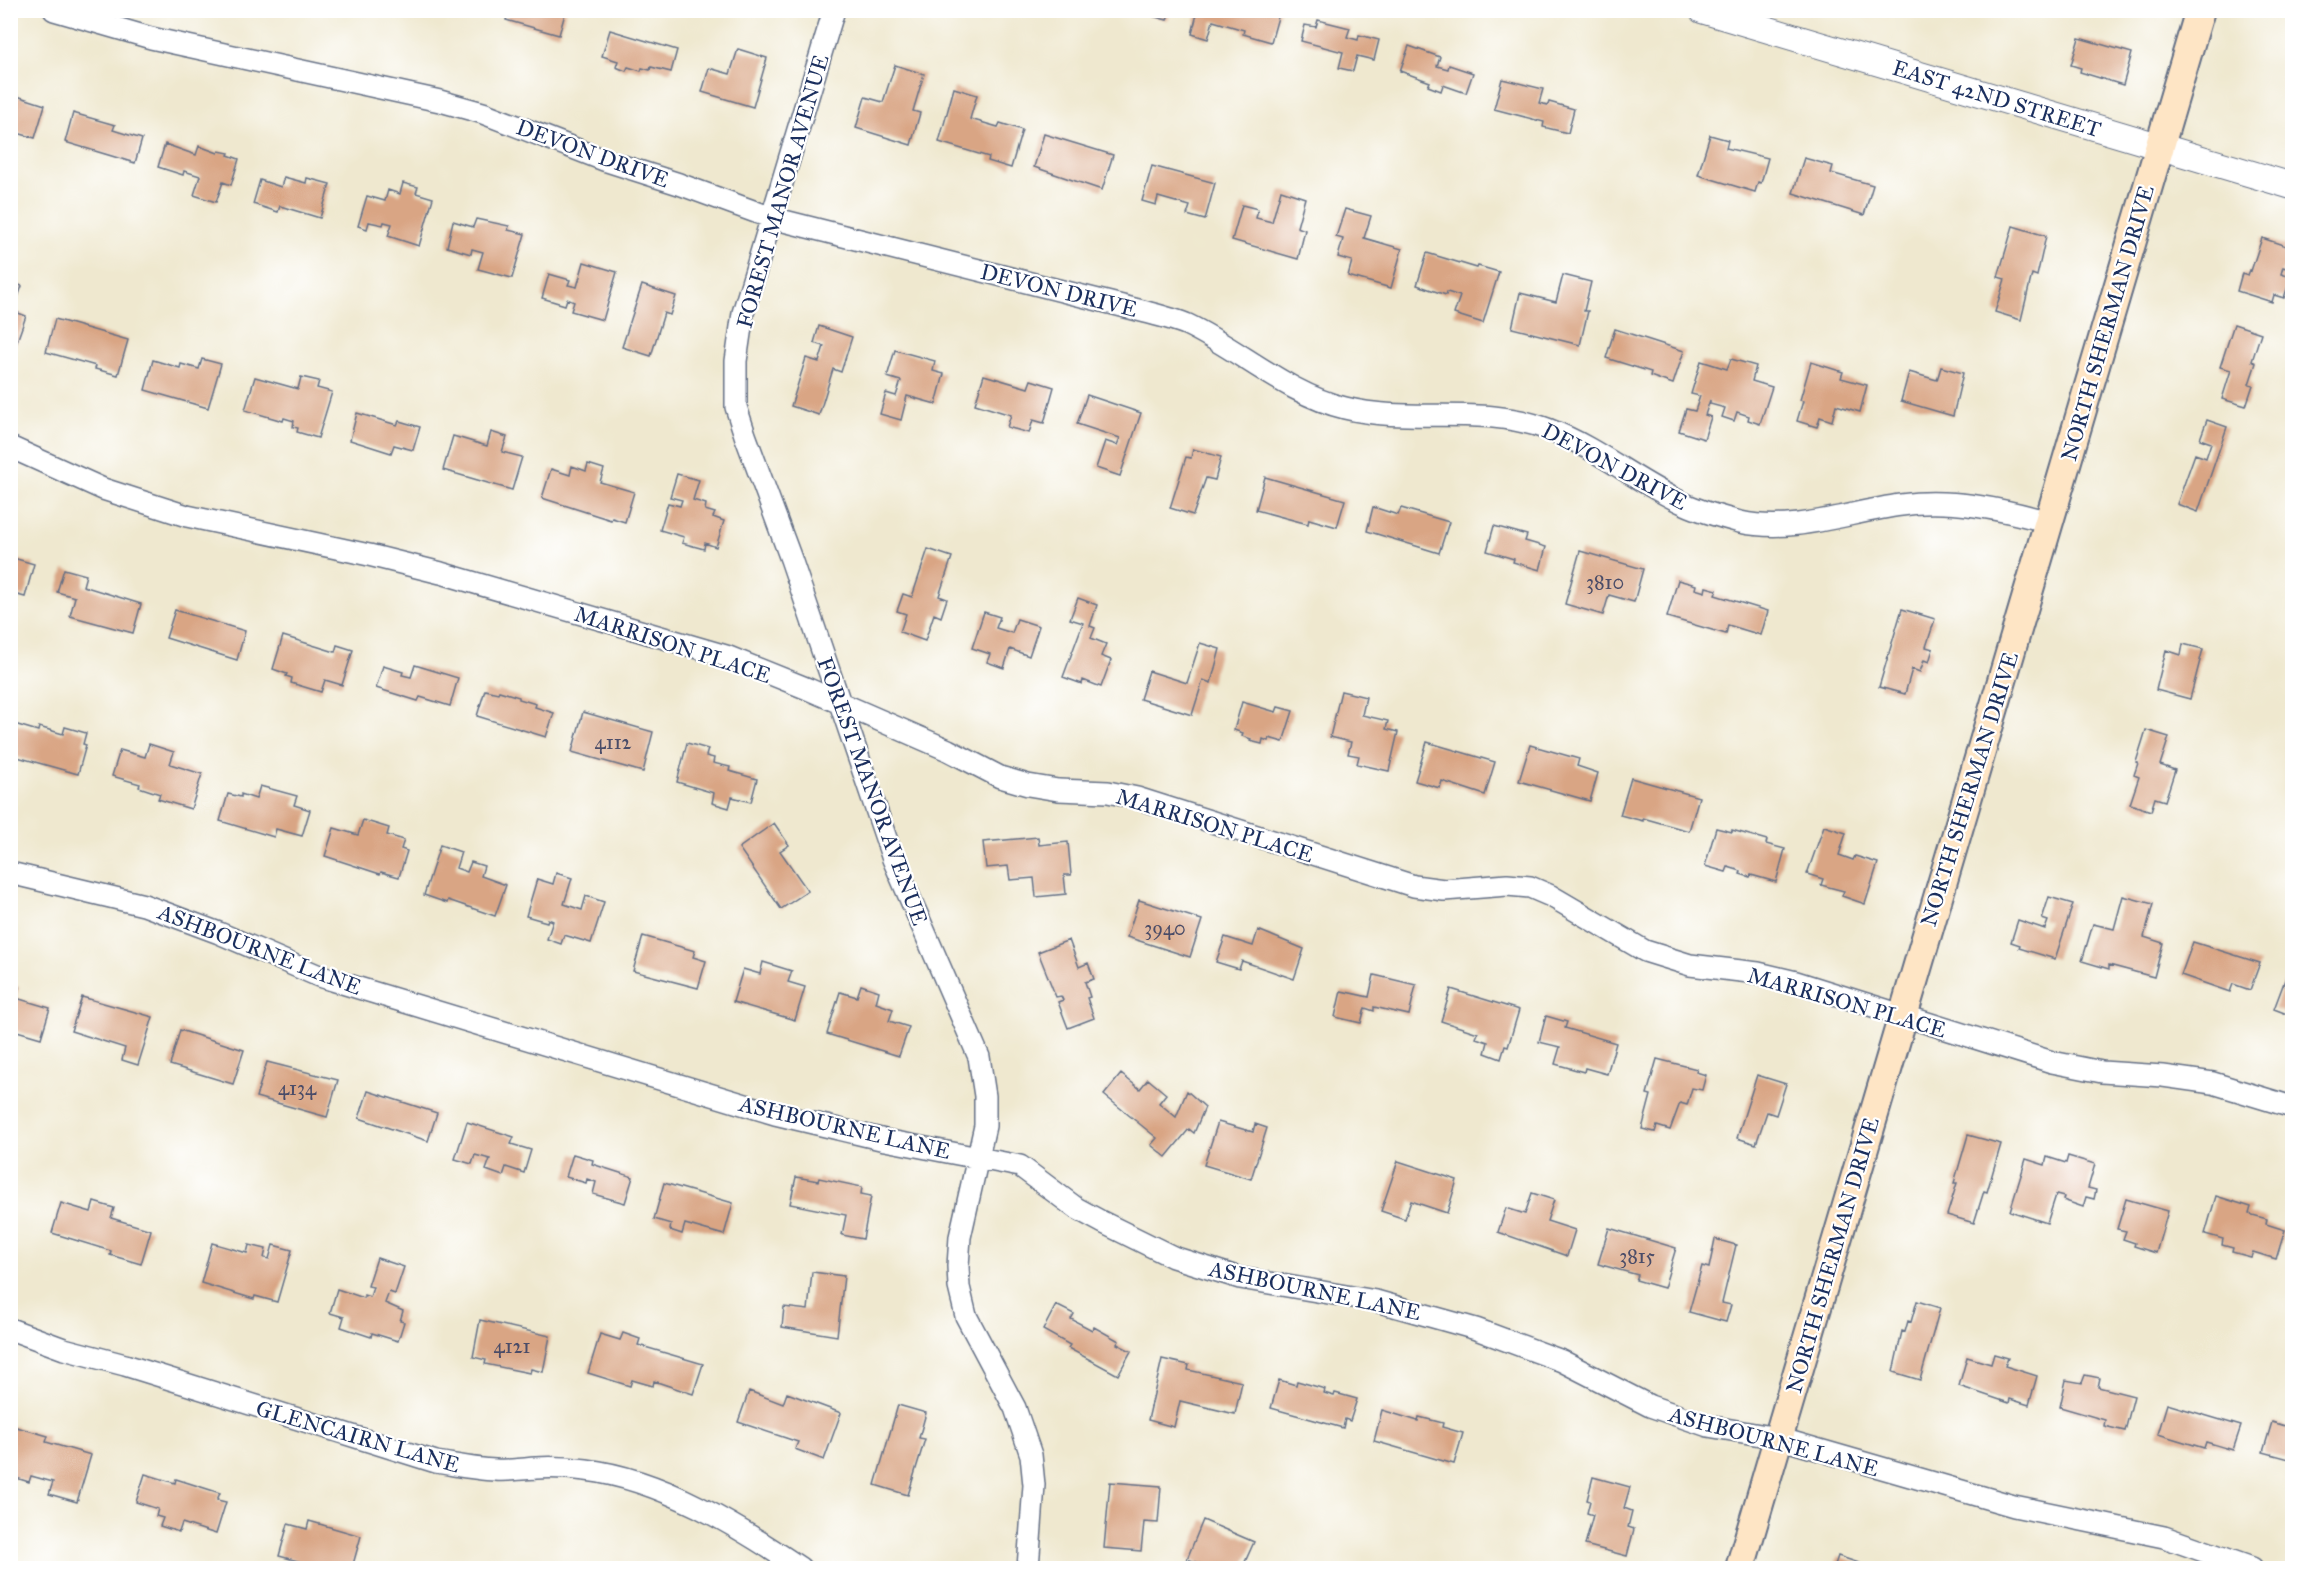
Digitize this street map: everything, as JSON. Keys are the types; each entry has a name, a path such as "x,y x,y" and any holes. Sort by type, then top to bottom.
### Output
{"main road":[{"name":"NORTH SHERMAN DRIVE","path":"1740,1569 2200,10"}],"street":[{"name":"DEVON DRIVE","path":"54,10 151,38 483,113 604,160 772,218 1142,310 1187,325 1307,394 1346,408 1386,414 1481,414 1521,420 1579,444 1683,503 1741,522 1792,525 1904,504 1975,507 2016,513 2049,522"},
{"name":"FOREST MANOR AVENUE","path":"834,10 742,313 736,361 736,407 784,539 893,859 979,1057 986,1106 979,1158 960,1237 959,1287 966,1316 1016,1408 1029,1446 1034,1485 1028,1569"},
{"name":"EAST 42ND STREET","path":"1702,10 2292,186"},
{"name":"MARRISON PLACE","path":"10,447 104,489 187,516 369,555 482,584 726,656 948,750 1000,777 1058,790 1108,792 1137,798 1414,886 1444,890 1507,885 1530,887 1551,896 1645,951 1690,965 1758,973 1796,982 2052,1062 2102,1072 2163,1076 2212,1083 2292,1107"},
{"name":"ASHBOURNE LANE","path":"10,873 144,905 219,933 319,976 775,1114 885,1140 1020,1166 1076,1208 1173,1257 1240,1278 1376,1301 1476,1329 1562,1361 1669,1414 1718,1428 1778,1438 2014,1506 2164,1537 2252,1569"},
{"name":"GLENCAIRN LANE","path":"10,1329 64,1349 125,1365 455,1467 495,1470 544,1468 583,1470 621,1477 659,1489 694,1505 800,1569"}],"building":[{"path":"508,10 566,10 559,35 506,20"},
{"path":"1149,10 1170,10 1167,20 1148,15"},
{"path":"1198,10 1280,10 1271,42 1243,34 1244,30 1213,21 1208,39 1192,34"},
{"path":"1318,20 1350,28 1347,37 1358,40 1359,35 1379,40 1374,60 1357,56 1353,71 1339,68 1343,52 1301,41 1305,25 1316,27"},
{"path":"610,30 677,50 671,72 651,67 650,70 642,68 641,71 628,67 626,71 616,67 618,61 602,56"},
{"path":"2079,38 2132,53 2123,85 2080,72 2081,68 2071,65"},
{"path":"1409,46 1440,57 1437,66 1448,69 1449,65 1473,73 1466,93 1443,85 1441,91 1428,86 1430,82 1400,71"},
{"path":"738,49 767,58 753,107 702,92 709,68 730,74"},
{"path":"895,65 924,74 913,111 920,113 911,145 856,128 865,97 883,102"},
{"path":"1502,79 1543,89 1539,103 1548,105 1549,102 1574,109 1568,133 1543,127 1544,122 1494,109"},
{"path":"954,88 977,95 970,119 998,127 1000,123 1022,130 1011,168 988,161 989,157 939,142"},
{"path":"17,96 45,105 35,138 10,131 10,102 15,103"},
{"path":"73,113 115,125 113,130 142,139 135,163 65,142"},
{"path":"1044,134 1113,155 1102,190 1034,167"},
{"path":"1710,135 1728,140 1726,148 1768,158 1761,183 1758,182 1755,192 1698,175"},
{"path":"165,144 196,155 199,146 218,153 219,151 229,153 228,155 239,159 231,185 223,182 216,202 194,195 200,176 184,171 183,175 158,167"},
{"path":"1804,158 1833,166 1831,173 1873,185 1864,215 1793,193"},
{"path":"1152,166 1215,183 1205,220 1187,215 1190,206 1158,197 1156,205 1142,201"},
{"path":"284,177 306,183 307,178 330,184 320,218 280,206 278,212 253,204 260,180 281,187"},
{"path":"403,183 418,187 416,193 433,198 419,246 388,236 392,224 369,222 367,229 358,226 367,196 385,201 388,190 400,194"},
{"path":"1281,190 1305,198 1297,227 1305,230 1298,259 1232,240 1242,205 1258,209 1256,218 1272,222"},
{"path":"1345,209 1371,216 1364,238 1402,249 1391,288 1348,276 1352,261 1338,257 1343,239 1336,237"},
{"path":"476,219 509,226 508,230 525,234 512,278 478,269 483,252 472,249 471,254 447,247 453,221 473,227"},
{"path":"2013,226 2046,236 2037,276 2032,274 2021,320 1995,312 2005,279 1998,277"},
{"path":"2262,238 2292,248 2292,270 2283,267 2281,274 2291,277 2284,298 2274,295 2272,302 2237,291 2242,273 2248,275 2251,271"},
{"path":"1427,253 1499,272 1483,323 1454,314 1460,296 1447,292 1446,295 1417,285"},
{"path":"584,262 617,272 603,320 571,311 574,302 567,299 565,305 542,298 549,274 570,280 568,285 577,287"},
{"path":"1563,275 1591,282 1584,311 1588,311 1580,345 1512,328 1520,293 1556,302"},
{"path":"10,282 22,286 13,311 26,316 16,344 10,342"},
{"path":"642,285 676,296 670,315 664,313 651,356 622,347"},
{"path":"55,319 128,340 118,375 95,369 96,366 46,352"},
{"path":"2234,324 2261,333 2252,361 2256,363 2249,384 2253,385 2246,406 2222,399 2231,370 2220,367"},
{"path":"819,326 852,337 841,372 833,369 819,415 791,406 806,358 819,362 824,346 814,343"},
{"path":"1615,329 1684,351 1673,384 1650,376 1651,372 1606,358"},
{"path":"895,350 935,361 933,371 944,374 936,404 907,396 901,420 880,414 886,393 896,396 901,381 887,377"},
{"path":"202,359 221,364 208,408 145,390 153,360 180,368 181,364 199,369"},
{"path":"1731,359 1756,366 1752,381 1772,387 1760,424 1748,420 1749,416 1737,412 1734,421 1722,417 1725,408 1710,404 1710,400 1705,415 1711,417 1704,439 1679,431 1686,409 1695,411 1700,396 1691,394 1701,361 1727,369"},
{"path":"1811,362 1843,372 1841,378 1867,385 1860,412 1836,405 1832,421 1820,417 1817,427 1797,421 1803,401 1800,400"},
{"path":"1941,367 1963,373 1953,416 1901,401 1909,372 1937,380"},
{"path":"984,375 1028,388 1031,380 1054,387 1044,423 1033,420 1029,433 1007,427 1011,415 975,404"},
{"path":"255,377 298,389 301,377 319,381 317,388 332,392 318,438 297,432 298,428 293,427 294,421 284,418 283,421 245,410"},
{"path":"1087,395 1141,413 1120,476 1096,468 1105,441 1117,445 1120,438 1077,424"},
{"path":"357,413 397,425 399,421 420,427 413,450 394,445 391,453 350,440"},
{"path":"2207,420 2227,427 2198,512 2177,504 2195,454 2206,458 2211,443 2200,439"},
{"path":"491,432 507,437 502,452 522,457 512,490 443,470 453,436 487,446"},
{"path":"1193,449 1221,457 1215,480 1206,478 1193,515 1170,508 1186,457 1191,458"},
{"path":"588,464 604,469 600,482 634,492 625,522 612,518 611,520 542,498 551,469 570,475 572,466 586,471"},
{"path":"677,474 699,480 693,500 706,504 705,510 715,513 713,517 724,521 716,547 705,543 704,549 682,543 684,537 660,530 668,503 680,506 682,500 670,497"},
{"path":"1265,477 1345,500 1337,527 1309,519 1308,524 1256,510"},
{"path":"1373,507 1398,515 1401,508 1449,522 1439,553 1367,531"},
{"path":"1494,526 1527,535 1525,541 1546,547 1540,570 1487,551"},
{"path":"928,549 952,557 939,596 947,599 941,617 934,614 925,641 900,632 906,614 897,611 903,594 912,597"},
{"path":"1580,551 1643,569 1634,602 1609,595 1603,615 1565,604"},
{"path":"10,557 34,564 25,597 10,593"},
{"path":"64,569 86,575 83,586 141,604 133,633 70,616 75,597 57,592"},
{"path":"1678,580 1696,585 1695,589 1705,592 1706,587 1717,590 1715,595 1768,611 1761,635 1728,625 1726,634 1667,617"},
{"path":"1078,598 1097,605 1090,626 1095,628 1091,638 1106,644 1101,656 1111,660 1101,687 1083,680 1082,684 1063,677 1083,623 1070,619"},
{"path":"1902,609 1935,619 1926,647 1933,649 1929,662 1924,660 1920,672 1912,669 1905,694 1879,687"},
{"path":"175,610 245,631 237,660 166,638"},
{"path":"984,612 1000,617 996,628 1012,633 1017,619 1039,626 1029,656 1010,649 1004,668 987,662 990,654 972,648"},
{"path":"283,636 335,652 337,645 353,650 342,685 325,680 321,692 291,683 292,678 286,676 287,674 273,669"},
{"path":"1200,643 1220,649 1211,683 1203,680 1192,715 1140,699 1149,671 1187,683"},
{"path":"2183,644 2203,649 2190,699 2156,690 2166,650 2181,655"},
{"path":"415,665 458,678 450,706 420,697 418,701 376,688 383,666 411,677"},
{"path":"485,690 498,693 499,691 519,697 519,699 536,704 535,707 554,713 546,737 477,716"},
{"path":"1341,691 1366,697 1362,715 1388,721 1386,729 1398,732 1389,771 1357,764 1359,756 1348,754 1351,742 1330,737"},
{"path":"1242,702 1276,712 1278,707 1293,711 1283,742 1269,738 1268,741 1263,739 1262,744 1250,741 1251,739 1242,736 1243,733 1234,730"},
{"path":"583,712 653,732 643,772 572,752"},
{"path":"11,723 38,731 39,727 63,734 65,727 86,733 83,744 86,745 78,774 10,755"},
{"path":"2146,730 2169,737 2160,765 2175,770 2165,801 2155,798 2151,811 2130,804 2139,777 2134,775"},
{"path":"1427,742 1495,762 1485,795 1442,781 1440,788 1415,781"},
{"path":"687,743 708,749 706,756 714,758 713,763 730,767 729,771 757,779 751,802 732,797 729,808 712,803 714,793 677,782"},
{"path":"149,744 174,752 170,764 202,774 191,809 158,799 160,794 139,787 140,784 112,776 120,750 145,757"},
{"path":"1530,745 1579,759 1577,766 1598,773 1590,801 1519,781"},
{"path":"1631,778 1699,797 1689,831 1643,818 1643,821 1620,815"},
{"path":"260,786 297,796 294,805 310,810 302,836 276,829 274,837 220,821 228,794 241,797 241,794 256,799"},
{"path":"363,820 389,828 387,835 404,840 401,849 407,851 399,877 381,872 380,874 325,856 334,828 358,835"},
{"path":"774,823 789,845 780,851 808,891 781,909 739,848"},
{"path":"1824,826 1846,833 1839,855 1853,860 1855,856 1878,863 1865,904 1842,896 1844,891 1821,885 1823,879 1807,874"},
{"path":"1716,828 1767,840 1766,844 1785,849 1776,882 1740,874 1741,871 1728,867 1726,872 1705,866"},
{"path":"1038,837 1039,845 1068,842 1071,875 1064,875 1066,894 1036,897 1034,878 1010,880 1008,866 986,868 983,842"},
{"path":"440,845 461,852 456,868 467,872 471,862 484,866 481,876 506,885 495,916 448,900 447,903 424,895"},
{"path":"556,873 572,878 564,904 582,910 586,896 604,902 591,943 564,935 561,944 547,939 553,921 548,919 547,922 526,916 537,879 553,884"},
{"path":"2123,896 2153,904 2144,937 2163,943 2154,977 2109,965 2109,969 2082,961 2093,924 2114,929"},
{"path":"2049,897 2073,904 2055,959 2019,948 2020,945 2011,942 2018,920 2045,929 2048,921 2042,919"},
{"path":"1139,900 1202,920 1190,957 1127,937"},
{"path":"1258,930 1304,949 1294,979 1242,961 1239,969 1216,962 1225,937 1253,946"},
{"path":"643,936 695,951 693,957 706,961 698,988 633,971"},
{"path":"1069,940 1079,967 1088,963 1094,979 1085,982 1090,997 1087,998 1094,1018 1068,1028 1058,1002 1063,1000 1061,996 1056,997 1038,952"},
{"path":"2193,942 2260,963 2250,990 2233,984 2230,992 2181,975"},
{"path":"763,962 792,971 788,982 805,987 795,1020 733,1002 743,969 760,974"},
{"path":"2289,969 2292,971 2292,1016 2274,1009"},
{"path":"1374,975 1416,985 1409,1015 1374,1007 1374,1011 1365,1008 1361,1023 1335,1017 1341,991 1369,997"},
{"path":"10,985 19,987 16,998 50,1008 41,1038 10,1029"},
{"path":"861,985 879,991 876,1003 893,1009 889,1021 909,1027 899,1056 827,1034 840,992 857,997"},
{"path":"1451,989 1519,1010 1508,1047 1505,1046 1501,1059 1485,1053 1488,1042 1476,1038 1478,1033 1441,1021"},
{"path":"82,997 153,1017 138,1065 122,1060 125,1048 71,1031"},
{"path":"1546,1016 1567,1022 1565,1028 1616,1043 1607,1074 1585,1068 1584,1072 1555,1064 1560,1047 1539,1042"},
{"path":"180,1030 244,1050 233,1084 170,1065"},
{"path":"1657,1059 1697,1069 1696,1072 1706,1075 1702,1090 1692,1088 1687,1105 1680,1103 1670,1130 1657,1126 1655,1132 1642,1129 1651,1095 1647,1094"},
{"path":"267,1062 338,1080 327,1117 256,1097"},
{"path":"1121,1074 1140,1089 1148,1079 1166,1094 1159,1103 1176,1117 1187,1091 1205,1107 1194,1133 1189,1129 1166,1157 1151,1145 1157,1138 1104,1095"},
{"path":"1757,1075 1786,1084 1776,1115 1767,1112 1756,1144 1737,1138"},
{"path":"368,1091 437,1113 428,1141 359,1118"},
{"path":"467,1122 514,1137 511,1144 531,1150 524,1173 506,1167 503,1176 486,1170 490,1159 475,1155 472,1164 455,1159"},
{"path":"1218,1122 1253,1132 1255,1124 1267,1128 1251,1179 1204,1165"},
{"path":"1968,1135 2001,1144 1987,1192 1984,1191 1974,1223 1947,1215"},
{"path":"573,1154 593,1160 592,1164 633,1177 625,1203 593,1194 596,1182 587,1179 586,1183 566,1177"},
{"path":"2068,1156 2095,1164 2088,1188 2096,1190 2094,1199 2086,1197 2083,1207 2056,1195 2047,1223 2010,1211 2026,1159 2045,1165 2047,1157 2066,1163"},
{"path":"1398,1161 1457,1180 1447,1213 1411,1201 1405,1219 1381,1211"},
{"path":"796,1177 818,1181 819,1178 862,1187 861,1194 871,1196 863,1239 842,1235 846,1215 790,1204"},
{"path":"664,1183 733,1203 724,1235 685,1224 682,1234 670,1230 671,1224 654,1219"},
{"path":"1532,1193 1554,1200 1547,1221 1575,1230 1567,1256 1498,1232 1506,1208 1525,1214"},
{"path":"2216,1196 2251,1207 2249,1214 2267,1219 2266,1224 2285,1230 2276,1259 2253,1252 2251,1257 2232,1252 2233,1248 2222,1245 2223,1239 2205,1234"},
{"path":"2126,1199 2168,1211 2156,1253 2134,1246 2135,1243 2123,1239 2126,1231 2117,1229"},
{"path":"94,1202 114,1208 111,1218 151,1230 141,1264 110,1255 111,1251 52,1233 61,1203 91,1212"},
{"path":"1609,1228 1676,1248 1664,1288 1636,1280 1638,1275 1598,1264"},
{"path":"1715,1239 1736,1245 1722,1303 1731,1305 1726,1322 1689,1312 1702,1266 1709,1268"},
{"path":"212,1243 247,1253 249,1245 266,1249 264,1258 269,1259 273,1245 292,1250 277,1302 255,1296 254,1299 201,1283"},
{"path":"377,1258 404,1267 395,1294 389,1292 385,1303 403,1311 400,1321 404,1322 398,1341 372,1333 371,1337 341,1327 344,1317 330,1313 337,1289 364,1298 364,1295 370,1297 373,1287 368,1286"},
{"path":"812,1272 844,1276 837,1336 782,1327 784,1307 808,1310"},
{"path":"1917,1301 1940,1308 1920,1380 1893,1372 1902,1331 1905,1332 1908,1321 1911,1322"},
{"path":"1056,1305 1074,1314 1071,1319 1092,1330 1094,1327 1119,1341 1117,1344 1131,1351 1118,1375 1068,1348 1070,1345 1043,1330"},
{"path":"480,1320 550,1336 543,1372 531,1369 530,1373 485,1364 486,1360 473,1357"},
{"path":"623,1333 640,1339 638,1345 703,1364 693,1394 654,1381 653,1386 632,1380 630,1386 588,1373 600,1334 620,1340"},
{"path":"1994,1354 2008,1358 2005,1366 2037,1376 2029,1405 2010,1399 2009,1403 1959,1386 1967,1357 1991,1364"},
{"path":"1162,1359 1189,1365 1188,1370 1242,1382 1235,1414 1180,1401 1174,1427 1148,1420"},
{"path":"2085,1375 2100,1378 2098,1387 2134,1396 2125,1431 2104,1426 2105,1420 2060,1407 2066,1380 2082,1383"},
{"path":"1279,1380 1296,1385 1297,1381 1325,1389 1324,1393 1334,1396 1335,1393 1357,1399 1350,1421 1345,1419 1343,1428 1271,1408"},
{"path":"749,1391 783,1404 787,1393 841,1413 824,1460 795,1449 798,1442 738,1422"},
{"path":"2167,1404 2241,1426 2233,1450 2206,1442 2204,1448 2158,1434"},
{"path":"898,1405 926,1413 919,1438 925,1439 908,1495 875,1485"},
{"path":"1382,1410 1418,1421 1419,1417 1443,1423 1442,1427 1463,1433 1454,1464 1374,1441"},
{"path":"2272,1422 2292,1428 2292,1454 2289,1459 2263,1452"},
{"path":"13,1426 48,1436 46,1442 91,1455 77,1502 49,1494 53,1482 31,1476 29,1482 10,1476 10,1435"},
{"path":"145,1474 175,1483 176,1479 220,1493 217,1500 226,1502 216,1534 182,1523 179,1532 160,1526 163,1518 156,1516 158,1509 136,1502"},
{"path":"1593,1477 1630,1487 1624,1508 1632,1511 1628,1527 1634,1529 1627,1556 1585,1545 1593,1515 1587,1513 1590,1501 1587,1500"},
{"path":"1110,1482 1161,1486 1158,1523 1144,1522 1141,1551 1104,1548"},
{"path":"1203,1520 1254,1542 1245,1562 1253,1566 1252,1568 1203,1568 1198,1566 1199,1563 1187,1559"},
{"path":"309,1521 361,1536 352,1568 324,1568 279,1556 288,1524 307,1529"},
{"path":"1838,1556 1868,1566 1868,1568 1834,1568"}]}
